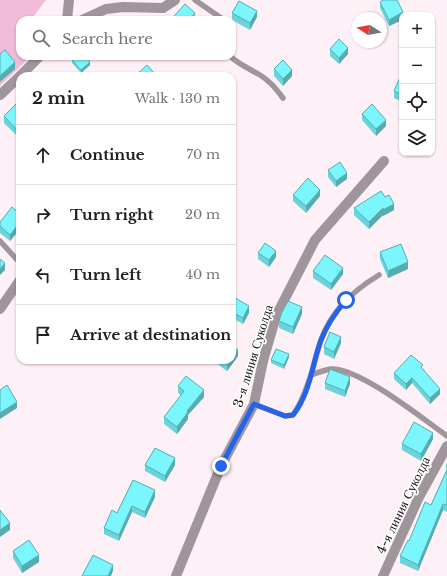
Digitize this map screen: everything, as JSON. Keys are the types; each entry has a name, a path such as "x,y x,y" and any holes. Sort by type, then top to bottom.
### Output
{"street":[{"path":"67,16 69,0"},
{"path":"91,16 106,9 123,7 163,8 175,0"},
{"path":"24,72 36,60"},
{"path":"0,95 16,80"},
{"name":"3-я линия Суколда","path":"176,576 221,466 254,404 263,361 276,316 315,240 384,161"},
{"path":"0,309 16,286"},
{"name":"4-я линия Суколда","path":"383,576 419,497 447,446"}],"lane":[{"path":"195,0 218,16"},
{"path":"235,60 262,76 275,87 283,98"},
{"path":"0,241 16,259"},
{"path":"254,404 285,416 293,415 306,391 321,340 332,318 338,309 356,290 379,275"},
{"path":"311,375 331,369 351,373 367,381 447,436"}],"shaded area":[{"path":"0,0 46,0 34,16 16,16 16,60 27,60 0,86"}],"building":[{"path":"383,0 397,0 403,12 399,12 399,14 389,20 387,12 385,12 380,2"},
{"path":"239,1 257,11 250,23 232,13"},
{"path":"185,4 195,13 192,16 174,16"},
{"path":"339,39 348,48 339,58 330,49"},
{"path":"5,50 15,62 0,76 0,54"},
{"path":"72,60 88,60 90,62 81,70"},
{"path":"283,60 292,70 283,79 274,69"},
{"path":"147,65 153,72 139,72"},
{"path":"399,80 399,94 394,91"},
{"path":"16,104 16,129 4,116"},
{"path":"372,104 386,120 376,129 362,114"},
{"path":"340,162 347,173 336,181 328,170"},
{"path":"308,178 320,190 306,206 293,195"},
{"path":"381,191 385,197 389,195 394,204 383,210 383,208 369,222 354,208"},
{"path":"12,207 16,210 16,227 10,235 0,226 0,222"},
{"path":"265,243 276,251 269,260 258,253"},
{"path":"401,244 408,262 388,271 380,252"},
{"path":"325,255 343,268 331,284 313,271"},
{"path":"0,259 5,263 0,269"},
{"path":"236,298 249,306 243,318 236,314"},
{"path":"288,301 302,307 293,327 279,321"},
{"path":"330,332 341,337 334,352 324,347"},
{"path":"276,349 289,354 284,365 271,360"},
{"path":"411,355 423,365 421,367 440,389 430,398 412,378 406,384 394,373"},
{"path":"330,369 350,377 345,391 325,383"},
{"path":"186,376 204,390 187,411 188,412 177,427 164,417 184,391 178,386"},
{"path":"7,385 17,402 0,413 0,390"},
{"path":"414,422 433,433 421,454 402,444"},
{"path":"155,448 175,458 165,476 145,465"},
{"path":"447,470 447,505 443,504 418,565 400,556 408,540 409,541 425,502 431,505"},
{"path":"133,480 155,490 145,512 132,506 119,535 104,528 112,510 117,513"},
{"path":"0,510 10,523 0,530"},
{"path":"29,540 39,555 22,566 13,551"},
{"path":"93,555 113,565 108,576 82,576"}],"route":[{"path":"221,466 254,404 285,416 293,415 306,391 321,340 332,318 346,300"}]}
